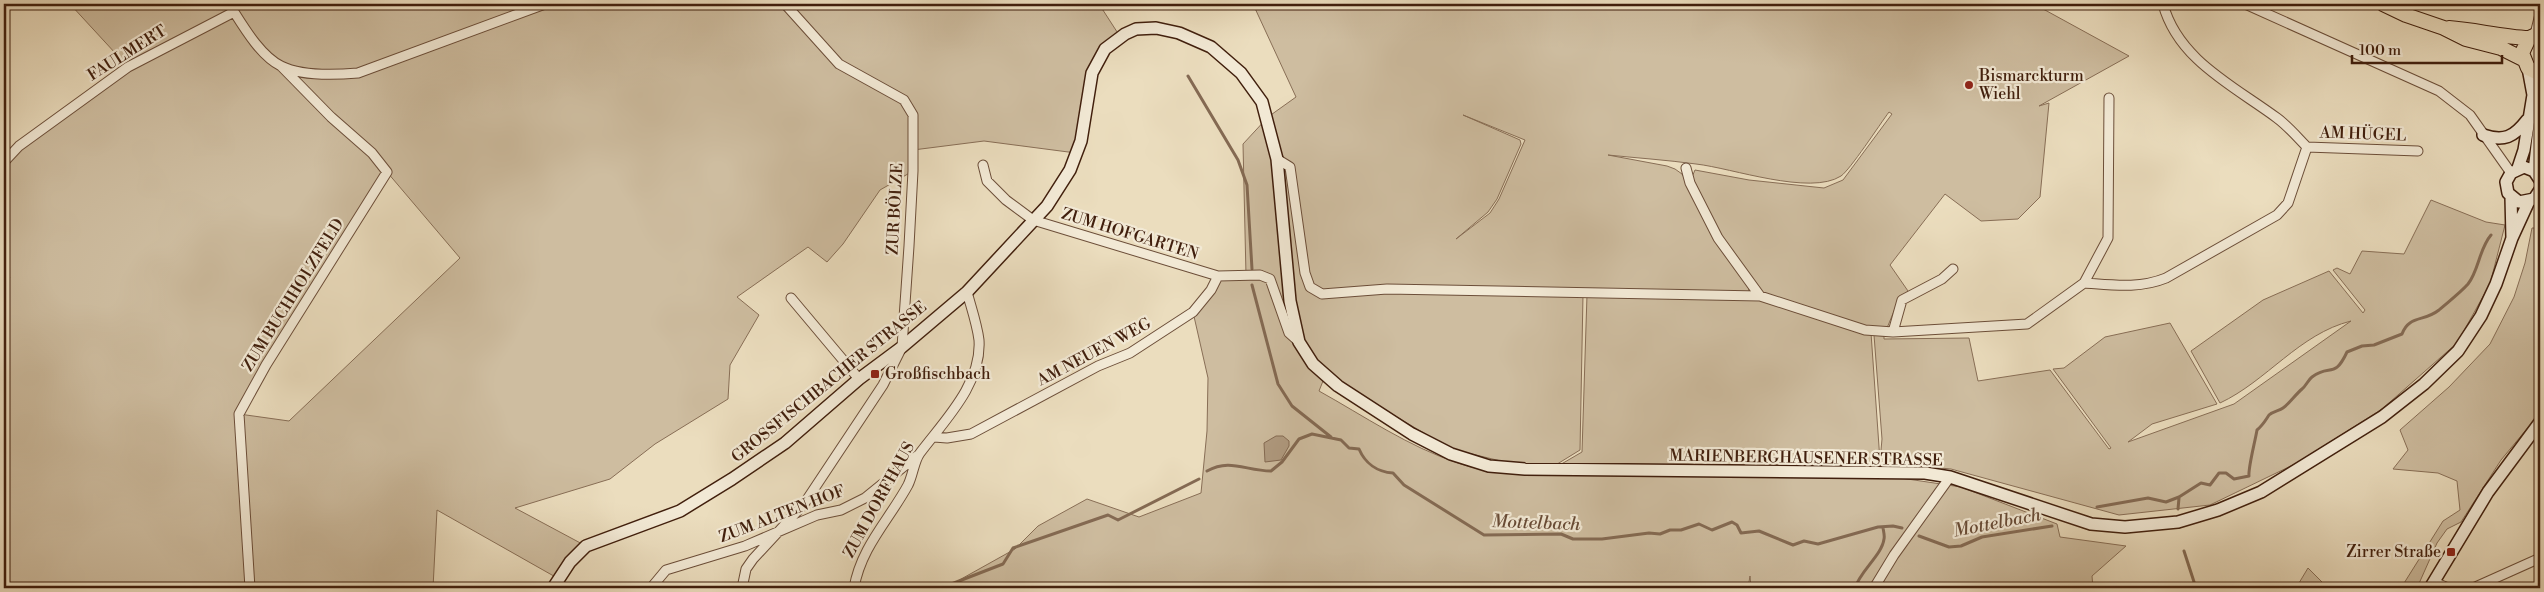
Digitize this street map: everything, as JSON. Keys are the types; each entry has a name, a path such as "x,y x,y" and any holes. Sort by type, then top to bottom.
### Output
{"main road":[{"path":"2383,4 2406,15 2444,28 2466,39 2502,48 2530,67"},
{"name":"GROSSFISCHBACHER STRASSE","path":"553,588 570,562 586,546 680,511 732,480 785,443 859,379 902,347 967,292 1047,206 1070,170 1081,141 1092,73 1105,50 1125,34 1136,29 1156,28 1179,33 1211,47 1241,73 1262,102 1276,158 1290,301 1299,342"},
{"path":"2444,28 2468,29 2505,38 2535,35"},
{"path":"2535,35 2523,47 2530,67 2535,118 2535,152 2539,178"},
{"path":"2483,135 2495,139 2506,138 2518,132 2535,118"},
{"name":"MARIENBERGHAUSENER STRASSE","path":"1299,342 1313,364 1338,386 1365,404 1412,434 1451,454 1489,466 1562,471 1925,474 1950,477 2091,524 2125,527 2178,522 2218,510 2261,492 2382,417 2424,384 2458,351 2480,316 2496,284 2512,238 2511,197 2506,182 2514,170 2535,118"},
{"path":"2514,170 2529,168 2539,178"},
{"path":"2511,197 2519,202 2537,196"},
{"path":"2512,238 2537,196"},
{"path":"2432,585 2488,492 2540,422"}],"street":[{"name":"FAULMERT","path":"4,162 19,146 128,67 232,8 265,53 281,66 326,76 358,73 545,4"},
{"name":"ZUR BÖLZE","path":"785,4 838,64 882,86 904,100 913,115 913,171 902,347"},
{"path":"2084,283 2121,286 2150,284 2166,278 2277,215 2288,203 2307,147 2279,118 2202,65 2167,18 2163,4"},
{"path":"2245,4 2439,91 2470,115 2483,135 2514,170"},
{"path":"2535,35 2540,14"},
{"name":"ZUM BUCHHOLZFELD","path":"250,588 239,414 266,365 387,172 372,154 331,117 281,66"},
{"path":"1276,158 1290,167 1304,273 1310,287 1322,294 1387,289 1760,296 1865,330 1893,332 2027,324 2084,283 2108,238 2109,98"},
{"name":"AM HÜGEL","path":"2307,147 2418,151"},
{"path":"983,165 987,181 1006,200 1033,220"},
{"path":"1686,168 1690,183 1718,238 1760,296"},
{"name":"ZUM HOFGARTEN","path":"1033,220 1218,276"},
{"path":"1893,332 1902,300 1942,279 1953,269"},
{"path":"1218,276 1260,275 1270,279 1289,333 1299,342"},
{"name":"AM NEUEN WEG","path":"934,437 947,438 971,434 1098,366 1130,353 1193,312 1211,290 1218,276"},
{"name":"ZUM DORFHAUS","path":"854,588 857,571 883,521 908,484 919,454 934,437 966,391 974,369 979,341 967,292"},
{"path":"791,298 859,379"},
{"path":"742,588 746,569 804,504 882,386 902,347"},
{"name":"ZUM ALTEN HOF","path":"650,588 666,570 745,546 817,516 840,510 865,498 919,454"},
{"path":"1874,588 1894,555 1950,477"},
{"path":"2473,588 2540,558"},
{"path":"2432,585 2448,588"}],"shaded area":[{"path":"70,4 1099,4 1121,38 1092,73 1076,153 984,141 913,150 913,171 880,190 843,244 827,262 808,247 737,297 759,315 730,365 728,399 655,444 610,479 515,508 586,546 559,579 437,510 433,588 4,588 4,286 10,277 4,273 4,162 128,67","holes":["387,172 460,258 289,421 239,414"]},
{"path":"1253,4 2034,4 2129,56 2039,106 2049,103 2040,197 2018,219 1981,221 1945,194 1890,265 1908,291 1899,299 1887,328 1856,325 1764,295 1721,237 1692,177 1695,170 1749,180 1824,188 1843,180 1892,114 1889,112 1845,172 1841,176 1827,181 1810,183 1791,182 1711,166 1608,155 1667,166 1682,174 1748,286 1749,291 1745,294 1583,295 1580,450 1554,466 1505,462 1451,449 1351,390 1327,371 1319,391 1422,449 1469,467 1553,475 1894,477 1961,487 2057,524 2060,537 2126,546 2092,576 2093,588 1751,588 1750,576 1748,588 1681,588 1674,585 1672,588 945,588 1015,549 1038,526 1087,499 1139,517 1201,493 1207,431 1208,378 1193,312 1218,276 1246,275 1243,144 1268,117 1296,97","holes":["1463,115 1525,140 1499,199 1490,213 1456,239 1488,212 1497,199 1521,144 1520,140"]},
{"path":"2431,200 2486,222 2505,225 2490,284 2457,343 2382,409 2297,463 2210,505 2119,515 1951,469 1908,465 1558,466 1582,452 1587,295 1764,300 1871,333 1880,461 1882,439 1874,335 1884,336 1884,339 1969,338 1978,381 2050,370 2109,449 2111,448 2053,369 2064,368 2105,337 2170,323 2217,404 2152,424 2128,442 2234,404 2351,321 2332,327 2315,336 2253,383 2220,403 2191,351 2263,300 2329,271 2363,313 2365,310 2333,270 2337,268 2350,274 2362,251 2404,254"},
{"path":"2532,228 2540,228 2540,413 2501,460 2461,522 2447,529 2437,543 2417,588 2401,588 2443,521 2460,510 2457,481 2438,473 2393,469 2408,450 2400,430 2449,387 2490,344 2514,297 2525,263"},
{"path":"1276,436 1283,436 1289,441 1289,446 1281,460 1265,462 1264,443"},
{"path":"2308,568 2328,588 2296,588"}],"waterway":[{"path":"1188,76 1238,160 1247,185 1252,269"},
{"name":"Mottelbach","path":"2097,507 2148,498 2166,502 2179,497 2201,483 2210,485 2219,473 2226,473 2234,479 2249,476 2257,430 2269,415 2286,406 2312,377 2339,366 2347,352 2362,346 2374,345 2402,334 2405,328 2413,321 2439,310 2468,284 2491,235"},
{"path":"1252,285 1278,384 1292,406 1331,437"},
{"name":"Mottelbach","path":"1207,471 1215,467 1231,465 1271,471 1282,462 1299,439 1312,434 1341,440 1349,448 1359,449 1372,466 1382,471 1393,473 1404,485 1484,535 1561,534 1573,539 1602,539 1649,533 1660,534 1699,524 1712,530 1732,522 1737,525 1741,533 1759,531 1793,545 1804,541 1818,544 1878,527 1893,526 1902,528"},
{"name":"Mottelbach","path":"941,588 1003,564 1013,548 1108,515 1118,520 1199,479"},
{"path":"2178,509 2179,498"},
{"name":"Mottelbach","path":"1919,536 1949,547 1961,546 1982,537 2052,526"},
{"path":"1855,588 1861,575 1882,545 1884,537 1883,527"},
{"path":"2184,551 2196,588"}],"place":[{"name":"Bismarckturm Wiehl","path":"1969,85"},
{"name":"Großfischbach","path":"875,374"},
{"name":"Zirrer Straße","path":"2451,552"}]}
